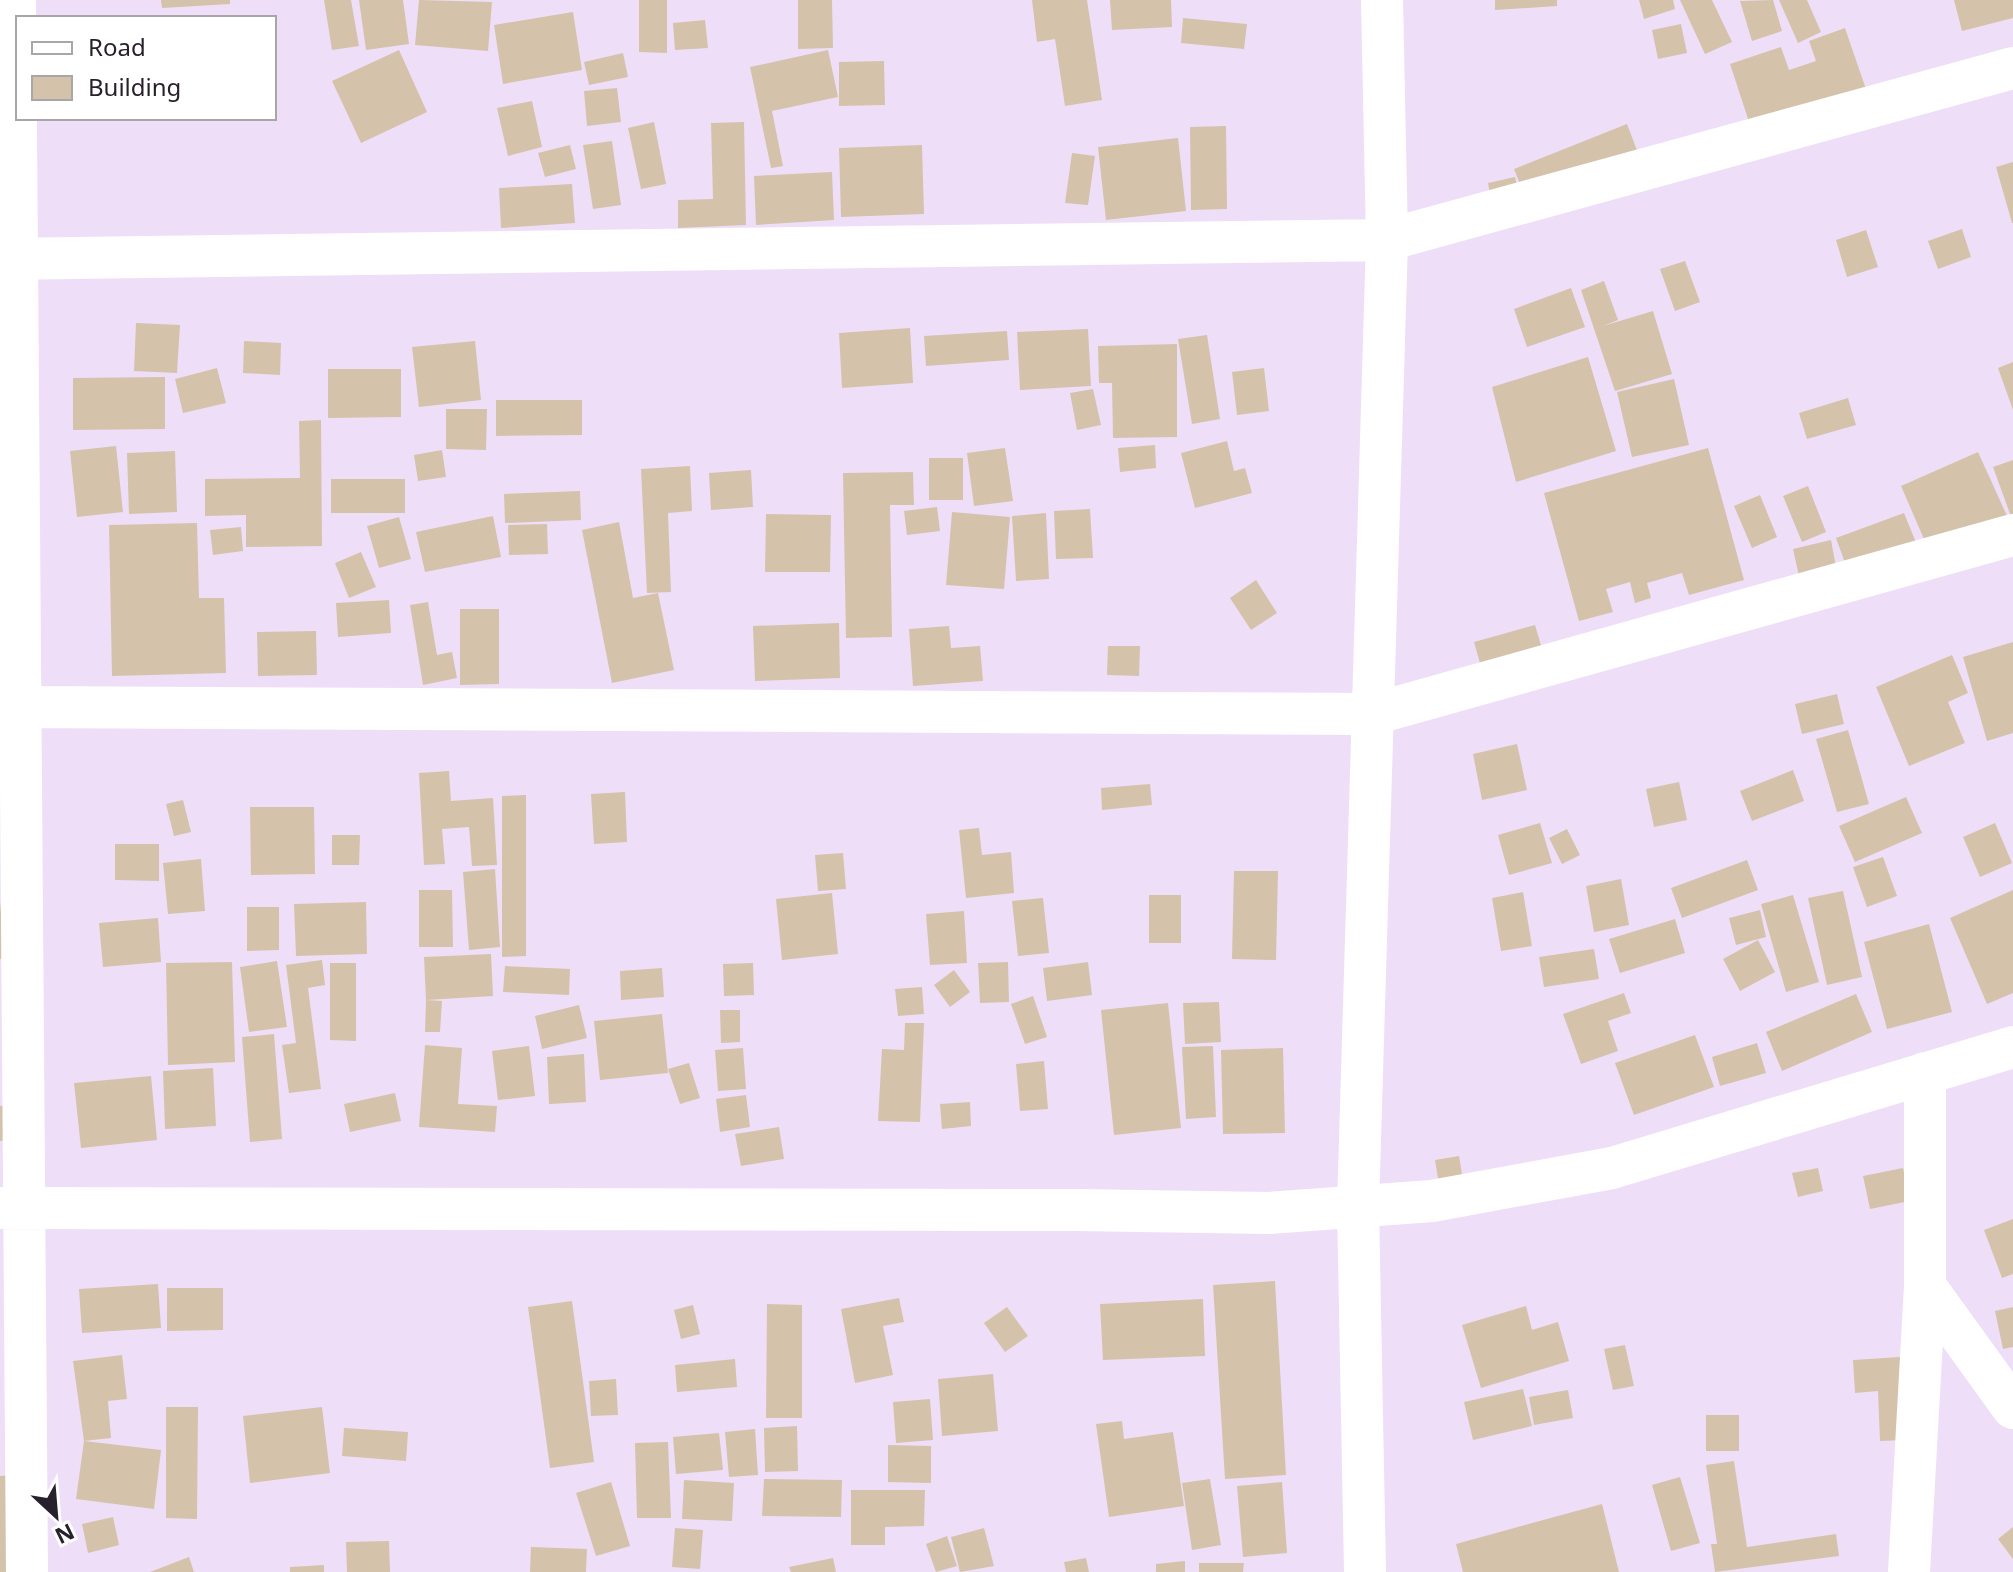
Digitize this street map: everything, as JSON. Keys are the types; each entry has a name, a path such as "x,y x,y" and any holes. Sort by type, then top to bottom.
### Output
{"street":[{"path":"15,0 9,259 21,707 12,1208 27,1572"},
{"path":"1365,1572 1358,1206 1387,240 1382,0"},
{"path":"9,259 1387,240 2013,68"},
{"path":"21,707 1373,714 2013,535"},
{"path":"12,1208 1269,1213 1432,1201 1612,1168 2013,1047"},
{"path":"1909,1572 1925,1286 1925,1073"},
{"path":"1925,1286 2013,1408"}],"building":[{"path":"161,0 230,0 230,4 162,8"},
{"path":"324,0 351,0 359,46 332,50"},
{"path":"359,0 403,0 409,44 366,50"},
{"path":"419,0 492,2 488,51 415,45"},
{"path":"639,0 667,0 667,53 639,52"},
{"path":"798,0 832,0 833,48 798,49"},
{"path":"1032,0 1087,0 1102,100 1065,106 1055,39 1037,42"},
{"path":"1110,0 1171,0 1172,27 1112,30"},
{"path":"1495,0 1557,0 1557,6 1495,10"},
{"path":"1639,0 1673,0 1675,9 1644,19"},
{"path":"1680,0 1712,0 1732,42 1705,54"},
{"path":"1773,0 1782,31 1752,41 1740,1"},
{"path":"1779,0 1807,0 1821,32 1798,43"},
{"path":"1954,0 2013,0 2013,18 1962,31"},
{"path":"573,12 582,70 503,84 494,25"},
{"path":"1183,18 1247,24 1244,49 1181,43"},
{"path":"705,20 708,48 675,50 673,23"},
{"path":"1681,24 1687,53 1658,59 1652,30"},
{"path":"1845,28 1868,95 1753,134 1730,64 1781,47 1789,70 1816,61 1809,41"},
{"path":"399,50 427,112 361,143 332,81"},
{"path":"828,50 838,97 772,111 783,166 771,168 750,67"},
{"path":"623,53 628,77 589,85 584,62"},
{"path":"884,61 885,105 839,106 839,62"},
{"path":"617,88 621,122 587,126 584,91"},
{"path":"532,101 542,147 508,156 497,108"},
{"path":"654,122 666,184 641,189 628,128"},
{"path":"744,122 746,225 678,228 678,200 713,199 711,123"},
{"path":"1627,124 1638,153 1526,199 1514,169"},
{"path":"1226,126 1227,209 1191,210 1190,127"},
{"path":"1178,138 1186,211 1106,220 1098,147"},
{"path":"612,141 621,205 593,209 583,145"},
{"path":"570,145 576,169 545,177 538,153"},
{"path":"922,145 924,214 841,217 839,148"},
{"path":"1072,153 1095,156 1088,205 1065,203"},
{"path":"2013,162 2013,223 2012,223 1996,167"},
{"path":"832,172 834,220 756,225 754,176"},
{"path":"1515,177 1521,204 1493,210 1488,183"},
{"path":"572,184 575,223 501,228 499,188"},
{"path":"1962,229 1971,257 1938,269 1928,241"},
{"path":"1866,230 1878,267 1847,277 1836,240"},
{"path":"1685,261 1700,302 1675,311 1660,269"},
{"path":"1604,281 1618,320 1603,326 1653,311 1672,374 1615,391 1581,290"},
{"path":"1571,288 1585,327 1527,347 1514,309"},
{"path":"136,323 180,325 177,373 134,371"},
{"path":"910,328 913,383 842,388 839,333"},
{"path":"1088,329 1091,386 1020,390 1017,332"},
{"path":"1007,331 1009,360 926,366 924,336"},
{"path":"1207,335 1220,419 1192,424 1178,339"},
{"path":"244,341 281,343 280,375 243,373"},
{"path":"475,341 481,400 419,407 412,347"},
{"path":"1177,344 1177,437 1113,438 1112,383 1099,383 1098,346"},
{"path":"1588,357 1616,451 1516,482 1492,387"},
{"path":"2013,362 2013,410 1998,368"},
{"path":"217,368 226,403 183,413 175,379"},
{"path":"1264,368 1269,411 1237,415 1232,372"},
{"path":"328,369 401,369 401,417 328,418"},
{"path":"165,377 165,429 73,430 73,378"},
{"path":"1674,379 1689,445 1632,457 1617,392"},
{"path":"1093,389 1101,425 1077,430 1070,393"},
{"path":"1848,398 1856,425 1807,439 1799,413"},
{"path":"496,400 582,400 582,435 496,436"},
{"path":"446,409 487,409 486,450 446,449"},
{"path":"321,420 322,546 246,547 246,515 205,516 205,479 300,478 299,421"},
{"path":"1227,441 1234,471 1245,468 1252,493 1195,508 1181,453"},
{"path":"1155,445 1156,468 1120,472 1118,448"},
{"path":"116,446 123,512 77,517 70,451"},
{"path":"1005,448 1013,501 974,506 967,453"},
{"path":"1708,448 1744,580 1689,595 1682,573 1647,583 1651,598 1635,603 1630,582 1606,589 1613,612 1579,621 1544,493"},
{"path":"442,450 446,477 418,481 414,455"},
{"path":"175,451 177,512 129,514 127,453"},
{"path":"1978,452 2008,518 1930,553 1901,486"},
{"path":"929,458 963,458 963,500 929,500"},
{"path":"2013,460 2013,522 1993,467"},
{"path":"690,466 692,511 668,513 671,592 647,593 641,469"},
{"path":"751,470 753,507 711,510 709,473"},
{"path":"913,472 914,505 890,505 892,637 846,638 843,473"},
{"path":"331,479 405,479 405,513 331,513"},
{"path":"1808,486 1826,532 1802,542 1783,496"},
{"path":"580,491 581,520 505,523 504,494"},
{"path":"1760,495 1777,537 1752,548 1734,506"},
{"path":"937,507 940,531 907,535 904,511"},
{"path":"1090,509 1093,558 1056,559 1054,511"},
{"path":"952,512 1010,517 1004,589 946,585"},
{"path":"1046,513 1049,579 1016,581 1012,516"},
{"path":"1904,513 1917,545 1848,571 1836,538"},
{"path":"766,514 831,515 830,572 765,572"},
{"path":"493,516 501,557 425,572 416,532"},
{"path":"399,517 411,559 379,568 367,526"},
{"path":"619,522 633,598 658,593 674,670 612,683 582,530"},
{"path":"197,523 199,598 224,598 226,673 112,676 109,525"},
{"path":"547,524 548,554 509,555 508,525"},
{"path":"241,527 243,551 213,555 210,530"},
{"path":"1831,540 1836,567 1799,576 1793,549"},
{"path":"361,552 376,587 349,598 335,563"},
{"path":"1256,580 1277,613 1251,630 1230,598"},
{"path":"389,600 391,633 338,637 336,603"},
{"path":"428,602 437,655 452,652 457,678 423,685 410,605"},
{"path":"460,609 499,609 499,684 460,685"},
{"path":"839,623 840,678 755,681 753,626"},
{"path":"1535,625 1545,659 1484,677 1474,642"},
{"path":"949,626 951,648 980,646 983,681 913,686 909,629"},
{"path":"316,631 317,675 258,676 257,632"},
{"path":"2013,642 2013,733 1987,741 1963,657"},
{"path":"1108,646 1140,646 1139,676 1107,675"},
{"path":"1952,655 1968,693 1948,702 1965,743 1909,766 1876,687"},
{"path":"1837,694 1844,724 1802,734 1795,704"},
{"path":"1848,730 1869,804 1837,812 1816,739"},
{"path":"1517,744 1527,790 1482,800 1473,754"},
{"path":"1793,770 1804,801 1752,821 1740,791"},
{"path":"449,771 451,801 493,798 497,865 472,866 469,827 442,829 445,864 424,865 419,773"},
{"path":"1679,782 1687,820 1654,827 1646,789"},
{"path":"1150,784 1152,805 1102,810 1101,788"},
{"path":"625,792 627,842 594,844 591,794"},
{"path":"526,795 526,956 502,957 502,796"},
{"path":"1906,797 1922,833 1855,862 1839,826"},
{"path":"183,800 191,832 174,836 166,804"},
{"path":"250,807 314,807 315,874 251,875"},
{"path":"1540,823 1552,863 1509,875 1498,835"},
{"path":"1995,823 2012,863 1980,877 1963,837"},
{"path":"979,828 982,855 1011,852 1014,893 966,898 959,830"},
{"path":"1567,829 1580,855 1562,864 1549,838"},
{"path":"332,835 360,835 359,865 332,865"},
{"path":"115,844 159,844 159,881 115,880"},
{"path":"843,853 846,889 818,891 815,855"},
{"path":"1883,857 1897,896 1867,907 1853,867"},
{"path":"201,859 205,911 168,914 163,863"},
{"path":"1747,860 1758,890 1682,918 1671,888"},
{"path":"495,869 500,947 469,950 463,872"},
{"path":"1234,871 1278,871 1276,960 1232,959"},
{"path":"1621,879 1629,925 1594,932 1586,886"},
{"path":"419,890 452,890 453,947 419,947"},
{"path":"2013,890 2013,993 1987,1004 1950,918"},
{"path":"1843,891 1862,977 1827,985 1808,898"},
{"path":"1523,892 1532,946 1501,951 1492,898"},
{"path":"832,893 838,954 782,960 776,899"},
{"path":"1149,895 1181,895 1181,943 1149,943"},
{"path":"1793,895 1819,982 1786,992 1761,904"},
{"path":"1043,898 1049,953 1018,956 1012,901"},
{"path":"0,901 5,959 0,959"},
{"path":"366,902 367,954 296,956 294,904"},
{"path":"247,907 279,907 279,950 247,951"},
{"path":"1760,910 1766,937 1736,945 1729,918"},
{"path":"964,911 967,963 930,965 926,914"},
{"path":"158,918 161,962 103,967 99,923"},
{"path":"1675,919 1685,953 1620,973 1609,939"},
{"path":"1929,924 1952,1012 1887,1029 1864,942"},
{"path":"1758,940 1775,972 1740,991 1723,959"},
{"path":"1594,949 1599,979 1544,987 1539,957"},
{"path":"491,954 493,996 426,1000 424,957"},
{"path":"322,960 325,985 308,988 321,1089 289,1093 282,1045 296,1043 286,965"},
{"path":"277,961 287,1027 249,1032 240,967"},
{"path":"232,962 235,1062 168,1065 166,963"},
{"path":"1008,962 1009,1002 980,1003 978,963"},
{"path":"1088,962 1092,995 1047,1001 1043,968"},
{"path":"330,963 356,963 356,1041 330,1040"},
{"path":"753,963 754,995 724,996 723,964"},
{"path":"505,966 570,969 569,995 503,992"},
{"path":"662,968 664,997 621,1000 620,971"},
{"path":"954,970 970,992 950,1007 934,985"},
{"path":"922,987 924,1014 898,1016 895,989"},
{"path":"1624,993 1631,1013 1608,1021 1618,1051 1581,1064 1563,1014"},
{"path":"1856,994 1872,1032 1782,1071 1766,1032"},
{"path":"1033,996 1047,1037 1025,1044 1011,1004"},
{"path":"426,1000 442,1001 440,1032 425,1032"},
{"path":"1219,1002 1221,1042 1185,1044 1183,1003"},
{"path":"1168,1003 1181,1128 1114,1135 1101,1010"},
{"path":"579,1005 587,1038 542,1049 535,1016"},
{"path":"720,1010 740,1010 740,1042 721,1043"},
{"path":"662,1014 668,1073 600,1080 594,1021"},
{"path":"905,1023 924,1023 920,1122 878,1121 882,1049 904,1050"},
{"path":"274,1034 282,1139 250,1142 242,1037"},
{"path":"1695,1035 1714,1087 1634,1115 1615,1063"},
{"path":"1757,1043 1766,1073 1720,1086 1712,1057"},
{"path":"425,1045 462,1048 458,1104 497,1106 495,1132 419,1127"},
{"path":"529,1046 535,1096 498,1100 492,1051"},
{"path":"1213,1046 1216,1117 1186,1119 1182,1047"},
{"path":"743,1048 746,1089 718,1091 715,1050"},
{"path":"1283,1048 1285,1133 1223,1134 1221,1050"},
{"path":"584,1054 586,1102 549,1104 547,1057"},
{"path":"1044,1061 1048,1109 1020,1111 1016,1064"},
{"path":"689,1063 700,1098 680,1104 668,1069"},
{"path":"213,1068 216,1126 165,1129 163,1071"},
{"path":"151,1076 157,1140 81,1148 74,1083"},
{"path":"395,1093 401,1121 350,1132 344,1104"},
{"path":"746,1095 750,1127 720,1132 716,1099"},
{"path":"970,1102 971,1126 942,1129 940,1104"},
{"path":"11,1105 15,1140 0,1141 0,1106"},
{"path":"779,1127 784,1159 741,1166 735,1134"},
{"path":"1459,1156 1463,1180 1439,1184 1435,1160"},
{"path":"1818,1168 1823,1191 1798,1197 1792,1173"},
{"path":"1903,1168 1910,1201 1870,1209 1863,1176"},
{"path":"2013,1219 2013,1274 2002,1278 1984,1230"},
{"path":"1275,1281 1286,1475 1225,1479 1213,1285"},
{"path":"158,1284 161,1328 82,1333 79,1289"},
{"path":"167,1288 223,1288 223,1330 167,1331"},
{"path":"899,1298 904,1322 883,1326 893,1375 855,1383 841,1309"},
{"path":"1203,1299 1205,1356 1103,1360 1100,1304"},
{"path":"572,1301 594,1462 550,1468 528,1307"},
{"path":"767,1304 802,1305 802,1418 766,1418"},
{"path":"693,1305 700,1334 681,1339 674,1310"},
{"path":"1526,1306 1532,1330 1558,1322 1569,1361 1481,1388 1462,1325"},
{"path":"1007,1307 1028,1336 1005,1352 984,1323"},
{"path":"2013,1307 2013,1347 2003,1349 1995,1311"},
{"path":"1625,1345 1634,1386 1613,1390 1604,1349"},
{"path":"122,1355 127,1399 108,1401 111,1438 84,1441 73,1361"},
{"path":"1900,1357 1904,1440 1880,1441 1878,1391 1855,1393 1853,1360"},
{"path":"735,1359 737,1387 677,1392 675,1365"},
{"path":"993,1374 998,1431 942,1436 938,1379"},
{"path":"616,1379 618,1415 591,1416 589,1381"},
{"path":"1523,1389 1532,1426 1473,1440 1464,1402"},
{"path":"1568,1390 1573,1418 1534,1425 1529,1397"},
{"path":"930,1399 933,1440 896,1443 893,1402"},
{"path":"166,1407 198,1407 197,1519 166,1518"},
{"path":"322,1407 330,1473 250,1483 243,1416"},
{"path":"1706,1415 1739,1415 1739,1451 1706,1451"},
{"path":"1122,1421 1124,1439 1173,1432 1184,1506 1109,1517 1096,1424"},
{"path":"797,1426 798,1471 765,1472 764,1428"},
{"path":"344,1428 408,1432 406,1461 342,1456"},
{"path":"755,1429 758,1475 729,1477 725,1432"},
{"path":"719,1433 723,1470 676,1474 673,1437"},
{"path":"84,1441 161,1450 154,1509 76,1499"},
{"path":"668,1442 671,1518 637,1518 635,1443"},
{"path":"888,1445 931,1446 931,1483 888,1482"},
{"path":"1734,1461 1747,1547 1836,1534 1839,1556 1715,1572 1711,1544 1717,1544 1706,1465"},
{"path":"14,1475 21,1572 0,1572 0,1476"},
{"path":"1680,1477 1700,1543 1671,1551 1652,1485"},
{"path":"764,1479 842,1480 841,1517 762,1516"},
{"path":"1210,1479 1221,1545 1192,1550 1182,1483"},
{"path":"684,1480 734,1483 732,1521 682,1519"},
{"path":"611,1482 630,1546 596,1556 576,1493"},
{"path":"1282,1482 1287,1553 1243,1557 1237,1486"},
{"path":"851,1490 925,1490 924,1526 885,1527 885,1545 851,1545"},
{"path":"1602,1504 1619,1572 1463,1572 1456,1544"},
{"path":"113,1517 119,1545 88,1553 82,1524"},
{"path":"2013,1527 2013,1559 1998,1539"},
{"path":"675,1528 703,1530 700,1569 672,1567"},
{"path":"984,1528 994,1566 960,1572 951,1537"},
{"path":"947,1536 957,1566 936,1572 926,1544"},
{"path":"389,1541 390,1572 347,1572 346,1542"},
{"path":"531,1547 587,1549 586,1572 530,1572"},
{"path":"189,1557 194,1572 150,1572"},
{"path":"833,1558 836,1572 791,1572 789,1567"},
{"path":"1086,1558 1089,1572 1066,1572 1064,1562"},
{"path":"1185,1561 1185,1572 1156,1572 1156,1564"},
{"path":"1199,1563 1244,1563 1243,1572 1199,1572"},
{"path":"324,1565 324,1572 290,1572 290,1567"}]}
